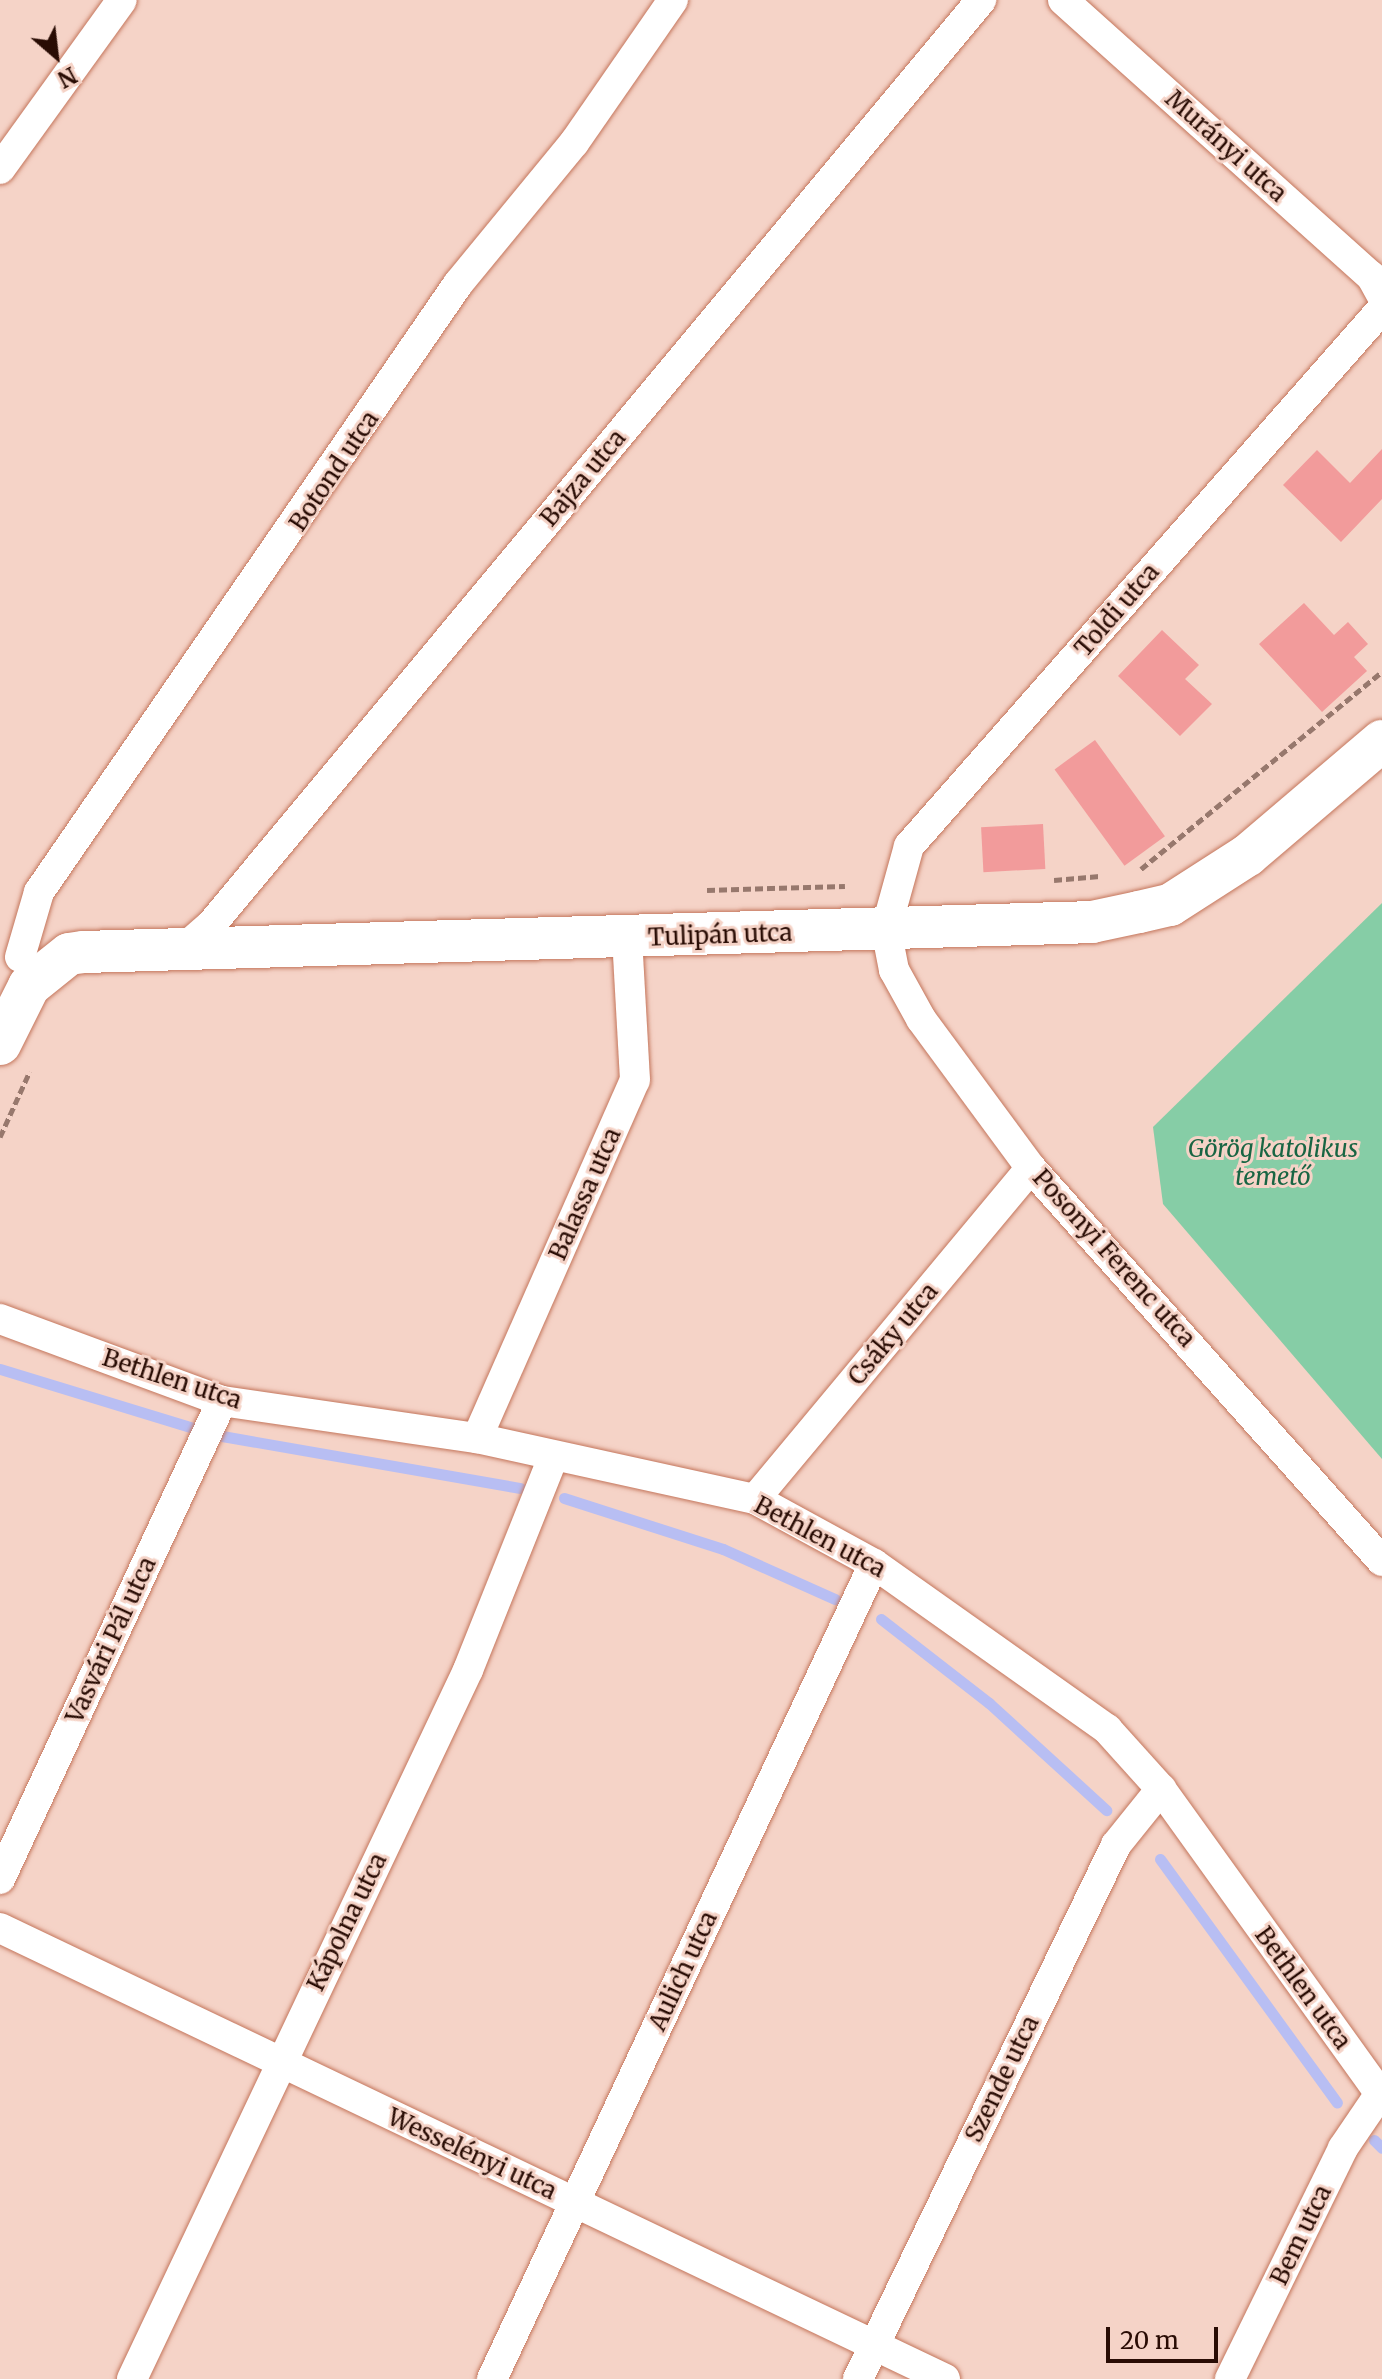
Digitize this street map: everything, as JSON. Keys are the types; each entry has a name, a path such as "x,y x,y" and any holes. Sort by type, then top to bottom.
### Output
{"main road":[{"name":"Tulipán utca","path":"69,954 1092,922 1170,905 1248,855 1382,741"},
{"path":"0,1044 29,986 69,954"}],"street":[{"path":"0,169 122,0"},
{"name":"Botond utca","path":"10,954 39,892 458,284 574,143 673,0"},
{"name":"Bajza utca","path":"181,951 221,913 981,0"},
{"name":"Murányi utca","path":"1063,0 1371,276 1382,296"},
{"name":"Toldi utca","path":"886,929 909,846 1382,309"},
{"name":"Posonyi Ferenc utca","path":"886,929 894,970 921,1019 1031,1168 1382,1561"},
{"name":"Balassa utca","path":"477,1438 635,1080 627,938"},
{"name":"Tulipán utca","path":"10,954 69,954"},
{"name":"Csáky utca","path":"755,1499 1031,1168"},
{"name":"Bethlen utca","path":"0,1319 222,1401 477,1438 552,1460 755,1499 874,1564 1107,1729 1161,1789 1381,2096"},
{"name":"Vasvári Pál utca","path":"0,1879 222,1401"},
{"name":"Kápolna utca","path":"132,2379 468,1670 552,1460"},
{"name":"Aulich utca","path":"492,2379 874,1564"},
{"name":"Szende utca","path":"858,2379 1116,1845 1161,1789"},
{"name":"Wesselényi utca","path":"0,1928 945,2379"},
{"name":"Bem utca","path":"1230,2379 1343,2148 1381,2096"}],"path":[{"path":"1127,873 1198,824 1382,672"},
{"path":"1042,881 1116,875"}],"green space":[{"name":"Görög katolikus temető","path":"1382,903 1382,1459 1163,1204 1153,1127"}],"building":[{"path":"1382,449 1382,499 1341,542 1283,485 1317,450 1350,483"},
{"path":"1304,603 1334,635 1348,622 1368,644 1354,657 1367,671 1322,712 1259,644"},
{"path":"1162,630 1199,665 1185,679 1212,704 1180,736 1118,676"},
{"path":"1095,740 1165,836 1124,866 1055,769"},
{"path":"1043,824 1045,869 983,872 981,827"}],"waterway":[{"path":"0,1369 200,1430"},
{"path":"222,1436 520,1488"},
{"path":"564,1498 723,1549 835,1599"},
{"path":"881,1619 989,1703 1106,1810"},
{"path":"1160,1859 1337,2103"},
{"path":"1374,2140 1382,2148"}]}
